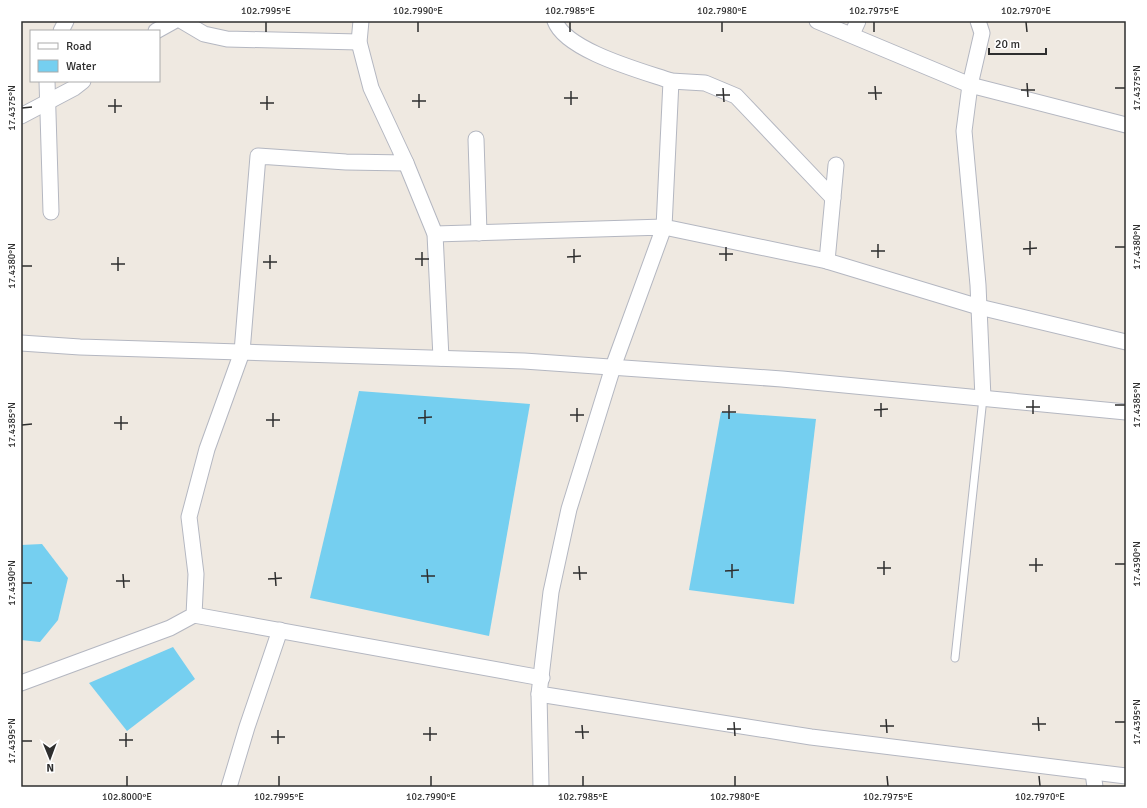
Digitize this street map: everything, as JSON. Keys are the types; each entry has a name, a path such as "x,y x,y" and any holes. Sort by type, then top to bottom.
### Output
{"street":[{"path":"62,30 66,21"},
{"path":"158,30 174,21"},
{"path":"182,21 204,34 226,39 359,42"},
{"path":"361,21 359,42 371,88 406,163 435,234 441,358"},
{"path":"555,21 566,37 604,58 671,81 705,83 736,96 833,198"},
{"path":"817,21 855,28 970,85 1126,125"},
{"path":"978,21 982,33 970,85 964,131 972,204 983,398"},
{"path":"541,787 539,694 551,592 569,509 613,367 664,227 671,81"},
{"path":"47,82 51,212"},
{"path":"21,116 74,88 81,82"},
{"path":"476,139 479,233"},
{"path":"194,614 196,574 189,517 207,449 242,352 258,156 346,162 406,163"},
{"path":"827,261 836,165"},
{"path":"435,234 664,227 827,261 979,307 1126,342"},
{"path":"21,343 80,347 524,361 782,379 1126,412"},
{"path":"21,682 170,628 194,614 542,678"},
{"path":"229,787 247,727 280,630"},
{"path":"539,694 1094,780 1126,776"}],"lane":[{"path":"955,658 983,398"}],"water":[{"path":"359,391 530,404 489,636 310,598"},
{"path":"721,412 816,419 794,604 689,590"},
{"path":"42,544 68,578 58,620 40,642 21,640 21,545"},
{"path":"173,647 195,679 127,731 89,683"}]}
